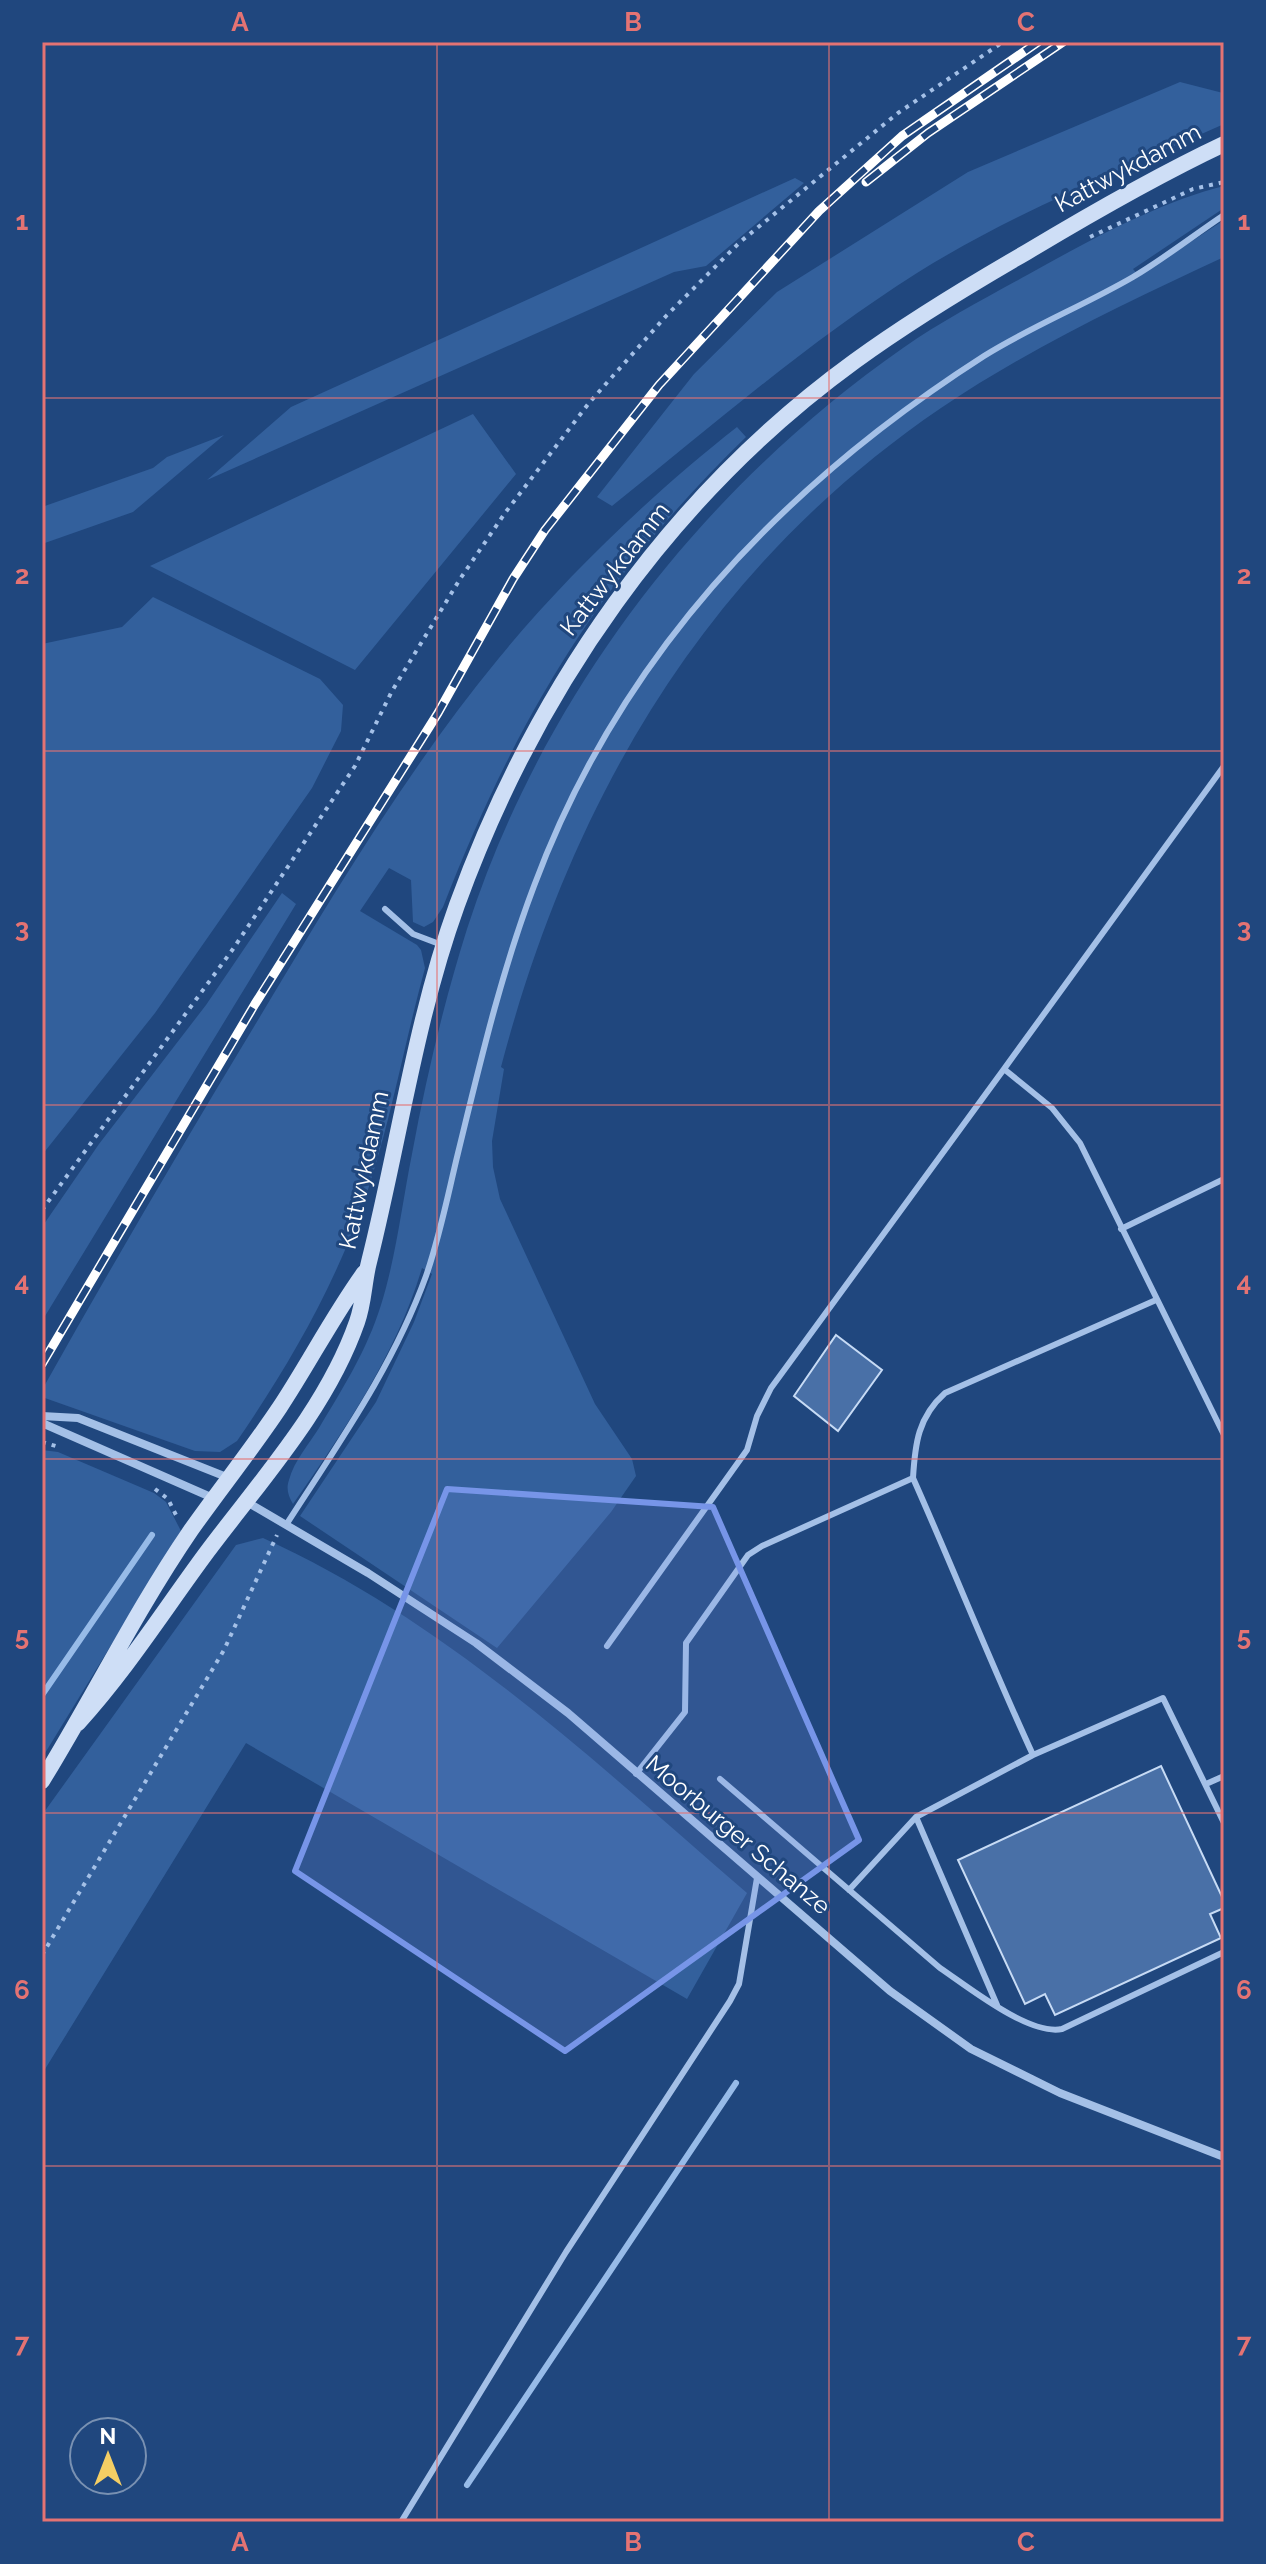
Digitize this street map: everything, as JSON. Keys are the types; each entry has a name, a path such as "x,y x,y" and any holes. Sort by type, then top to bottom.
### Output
{"main road":[{"name":"Kattwykdamm","path":"78,1723 122,1675 206,1553 303,1423 340,1361 358,1319 408,1080 443,945 503,791 553,697 611,609 675,527 712,487 805,401 914,320 1163,172 1224,144"},
{"name":"Kattwykdamm","path":"78,1723 105,1667 192,1530 298,1380 335,1312 367,1270"},
{"path":"215,1499 232,1505 247,1502 230,1478"},
{"path":"42,1781 78,1723"}],"street":[{"path":"42,1416 78,1418 230,1478"},
{"path":"42,1423 215,1499"},
{"name":"Moorburger Schanze","path":"247,1502 368,1573 476,1643 568,1713 890,1991 971,2049 1060,2093 1224,2157"}],"lane":[{"path":"286,1525 369,1398 400,1339 430,1262 501,984 535,882 591,764 654,661 742,549 857,445 918,399 990,353 1133,277 1224,215"},
{"path":"607,1646 747,1450 757,1416 771,1388 1224,766"},
{"path":"385,909 413,934 443,945"},
{"path":"1004,1069 1067,1124 1224,1435"},
{"path":"1121,1229 1224,1179"},
{"path":"1033,1755 977,1634 953,1567 913,1478 915,1442 931,1405 945,1393 1156,1300"},
{"path":"636,1774 685,1712 686,1643 748,1555 913,1478"},
{"path":"849,1890 916,1817 1033,1755 1163,1698 1224,1823"},
{"path":"1206,1784 1224,1776"},
{"path":"720,1779 940,1968 997,2005 1047,2030 1062,2029 1224,1952"},
{"path":"916,1817 997,2005"},
{"path":"401,2522 566,2252 730,2001 739,1984 757,1878"}],"path":[{"path":"42,1210 174,1034 233,949 355,766 392,691 452,592 505,513 589,403 667,315 740,242 898,113 1003,42"},
{"path":"1084,240 1193,189 1224,182"},
{"path":"42,1442 69,1452"},
{"path":"148,1486 164,1495 178,1519 192,1530"},
{"path":"42,1955 224,1650 271,1543 286,1525"}],"highlighted area":[{"path":"447,1489 713,1507 859,1840 565,2051 295,1871"}],"shaded area":[{"path":"1180,82 1223,93 1224,124 1068,193 991,231 917,273 799,356 612,506 597,497 694,374 777,292 968,172"},
{"path":"795,178 804,183 706,266 674,272 207,480 291,407"},
{"path":"1224,186 1224,208 1133,269 1139,276 1224,220 1224,257 1080,327 975,386 858,471 784,540 718,615 660,696 610,782 567,872 531,968 501,1067 504,1069 492,1141 493,1167 500,1199 595,1404 632,1459 636,1476 611,1512 497,1648 300,1516 376,1402 414,1322 432,1274 422,1268 383,1362 331,1449 293,1504 288,1486 294,1466 362,1353 381,1305 391,1268 429,1069 467,929 499,842 539,759 585,679 638,603 696,532 760,465 829,404 918,338 1052,261 1149,212"},
{"path":"473,414 516,474 355,670 150,566"},
{"path":"737,427 746,437 647,544 567,654 501,774 443,907 433,922 424,927 413,922 411,880 389,868 360,911 417,945 425,968 380,1151 349,1241 306,1330 237,1441 220,1452 195,1451 42,1397 42,1390 68,1344 228,1070 341,884 432,745 499,658 553,596 643,507"},
{"path":"224,435 133,512 42,544 42,507 153,468 167,457"},
{"path":"153,597 320,679 343,705 341,731 312,788 155,1013 42,1155 42,644 122,627"},
{"path":"282,893 296,904 42,1321 42,1227 99,1144 206,1005"},
{"path":"42,1450 58,1452 154,1493 166,1502 181,1531 42,1758"},
{"path":"263,1538 395,1610 457,1653 576,1745 747,1893 687,1999 246,1743 42,2074 42,1815 236,1545"}],"building":[{"path":"836,1335 882,1370 838,1431 794,1396"},
{"path":"1161,1766 1224,1901 1224,1908 1210,1914 1221,1938 1055,2015 1045,1994 1025,2004 958,1860"}],"waterway":[{"path":"42,1695 152,1535"},
{"path":"467,2485 736,2083"}],"railway":[{"path":"42,1364 255,1004 438,713 513,579 545,530 659,385 819,211 902,136 1038,42"},
{"path":"866,182 928,133 1063,42"}]}
